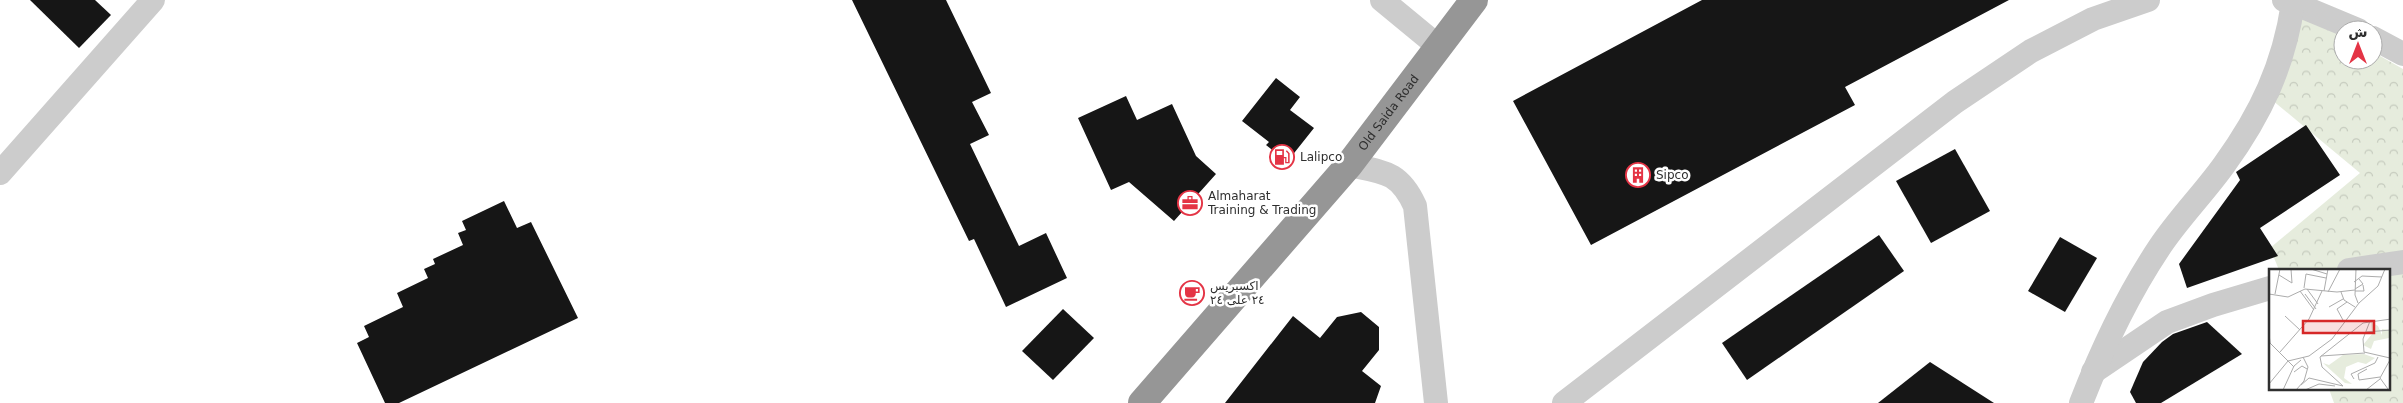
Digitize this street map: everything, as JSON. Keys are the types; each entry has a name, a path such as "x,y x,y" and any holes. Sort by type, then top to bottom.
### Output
{"highway":[{"name":"Old Saida Road","path":"1142,403 1349,165 1474,0"}],"street":[{"path":"0,173 153,0"},
{"path":"1382,0 1439,47"},
{"path":"1564,403 1955,102 2031,51 2093,19 2148,0"},
{"path":"2081,403 2120,313 2159,247 2225,164 2267,96 2288,34 2289,1 2334,20"},
{"path":"2383,43 2403,54"},
{"path":"1349,165 1389,173 1410,195 1414,206 1436,403"},
{"path":"2356,269 2403,262"},
{"path":"2093,372 2167,322 2213,305 2269,288"}],"green space":[{"path":"2288,4 2333,29 2333,70 2383,70 2383,58 2403,69 2403,403 2334,403 2329,390 2390,390 2390,269 2279,269 2270,248 2360,173 2272,100"}],"building":[{"path":"30,0 95,0 111,15 79,48"},
{"path":"852,0 946,0 991,93 972,102 989,135 970,144 1019,246 1046,233 1067,278 1006,307 974,239 969,241"},
{"name":"Sipco","path":"1702,0 2009,0 1845,87 1855,105 1591,245 1513,101"},
{"path":"1276,78 1300,97 1290,110 1314,128 1287,162 1266,145 1269,142 1242,121"},
{"path":"1126,96 1137,120 1172,104 1196,156 1216,174 1174,221 1129,182 1111,190 1078,118"},
{"path":"2306,125 2340,175 2260,228 2278,256 2187,288 2179,264 2240,180 2236,172"},
{"path":"1955,149 1990,211 1931,243 1896,181"},
{"path":"504,201 517,228 531,222 578,318 399,403 385,403 357,343 369,337 364,326 403,307 397,293 428,278 424,269 435,264 433,259 463,245 458,233 466,230 462,221"},
{"path":"1879,235 1904,271 1747,380 1722,343"},
{"path":"2060,237 2097,258 2065,312 2028,291"},
{"path":"1063,309 1094,338 1053,380 1022,351"},
{"path":"1361,312 1379,327 1379,350 1362,371 1381,386 1375,403 1225,403 1293,316 1320,338 1337,317"},
{"path":"2207,322 2242,354 2161,403 2136,403 2130,392 2143,362 2162,342 2173,334"},
{"path":"1930,362 1994,403 1878,403"}],"place":[{"name":"Lalipco","path":"1282,157"},
{"name":"Sipco","path":"1638,175"},
{"name":"Almaharat Training & Trading","path":"1190,203"},
{"name":"اكسبريس ٢٤ على ٢٤","path":"1192,293"}]}
